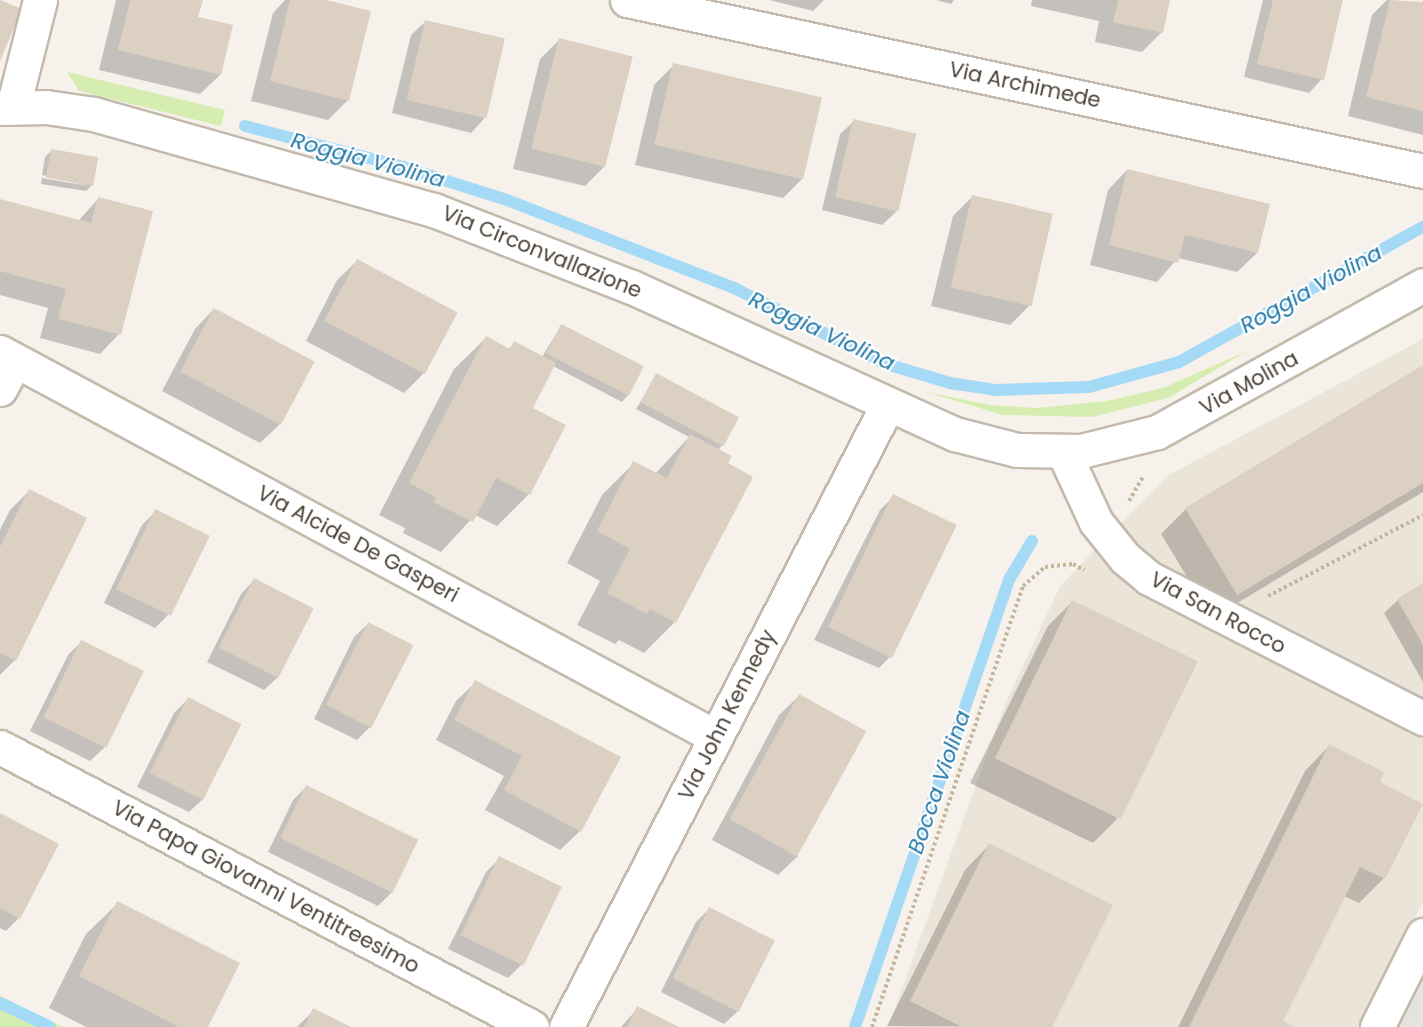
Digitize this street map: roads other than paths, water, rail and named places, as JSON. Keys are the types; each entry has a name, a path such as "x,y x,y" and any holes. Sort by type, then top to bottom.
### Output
{"street":[{"path":"6,107 40,0"},
{"name":"Via Archimede","path":"627,0 1423,171"},
{"name":"Via Circonvallazione","path":"6,107 94,114 435,210 602,274 888,404 986,444 1065,453"},
{"name":"Via Molina","path":"1065,453 1112,446 1157,432 1423,285"},
{"path":"0,389 8,356"},
{"name":"Via Alcide De Gasperi","path":"8,356 716,737"},
{"name":"Via John Kennedy","path":"566,1027 888,404"},
{"name":"Via San Rocco","path":"1065,453 1089,508 1125,558 1162,586 1423,718"},
{"name":"Via Papa Giovanni Ventitreesimo","path":"0,747 532,1027"},
{"path":"1377,1027 1423,935"}],"waterway":[{"name":"Roggia Violina","path":"245,126 403,167 507,200 736,289 883,363 950,383 996,390 1089,387 1179,362 1423,227"},
{"name":"Bocca Violina","path":"855,1027 1010,578 1032,541"},
{"path":"0,1003 50,1027"}]}
